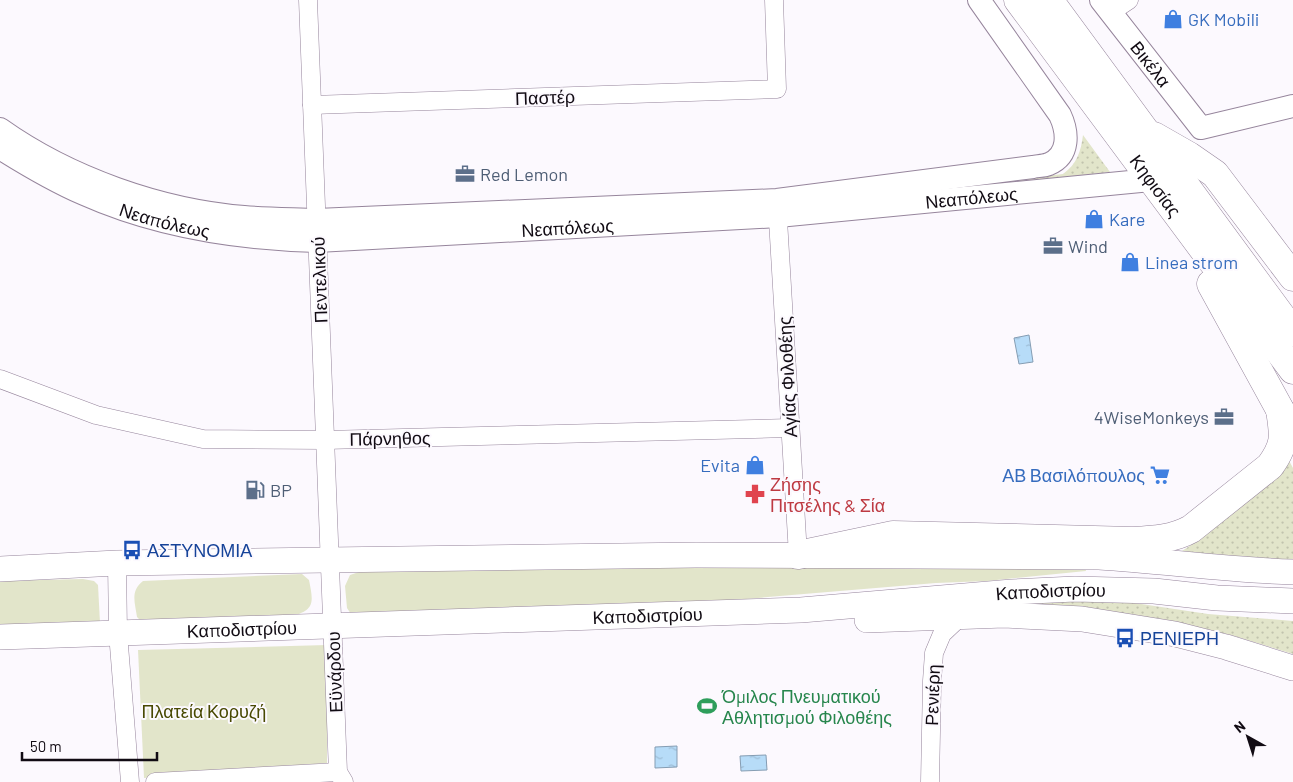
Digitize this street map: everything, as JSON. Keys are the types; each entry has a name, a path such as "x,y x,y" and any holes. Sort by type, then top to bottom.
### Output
{"main road":[{"name":"Κηφισίας","path":"1018,0 1293,370"},
{"name":"Κηφισίας","path":"1049,0 1293,332"},
{"path":"1146,132 1189,156 1215,174 1293,276"},
{"path":"798,554 893,535 1133,541 1163,539 1191,529 1270,466 1277,456 1284,437 1287,421 1158,189"},
{"path":"1273,249 1293,267"},
{"name":"Καποδιστρίου","path":"0,568 117,563 798,554 1099,557 1247,570 1293,572"},
{"name":"Καποδιστρίου","path":"0,637 801,610 1012,592 1075,589 1154,591 1217,598 1293,601"},
{"path":"801,610 859,620 1004,615 1082,620 1175,634 1226,647 1293,668"}],"street":[{"name":"Πεντελικού","path":"308,0 330,560"},
{"name":"Παστέρ","path":"312,104 777,88 774,0"},
{"name":"Νεαπόλεως","path":"777,208 1033,167 1049,164 1060,155 1067,134 1060,115 979,0"},
{"name":"Βικέλα","path":"1114,4 1202,128 1293,106"},
{"name":"Νεαπόλεως","path":"0,129 50,159 89,179 128,192 183,208 317,231"},
{"name":"Νεαπόλεως","path":"0,148 84,194 129,212 175,225 222,235 270,240 317,231 1158,189"},
{"name":"Αγίας Φιλοθέης","path":"777,208 798,554"},
{"name":"Πάρνηθος","path":"0,379 96,415 203,439 325,440 789,428"},
{"name":"Εϋνάρδου","path":"330,560 341,777"},
{"path":"117,563 118,633 130,782"},
{"name":"Ρενιέρη","path":"930,782 934,653 942,634 960,617"},
{"path":"155,782 341,777"}],"green space":[{"path":"1083,135 1110,172 800,208 800,204 1063,174 1078,157"},
{"path":"1287,457 1293,468 1293,566 1179,553 1191,545"},
{"path":"682,564 1085,567 1086,571 987,581 936,583 661,606 351,614 347,608 345,586 350,575 362,571"},
{"path":"302,574 309,580 312,599 309,608 300,614 292,616 140,620 137,617 135,593 143,581"},
{"path":"83,579 94,581 98,585 100,623 0,630 0,581"},
{"path":"1050,601 1128,602 1208,614 1293,621 1293,654 1234,636 1181,623 1007,604"},
{"name":"Πλατεία Κορυζή","path":"327,645 327,763 144,778 138,650"}],"water":[{"path":"1029,335 1033,362 1019,364 1014,338"},
{"path":"677,746 677,767 655,768 655,747"},
{"path":"766,755 767,770 741,771 740,756"}],"place":[{"name":"GK Mobili","path":"1173,19"},
{"name":"Red Lemon","path":"465,174"},
{"name":"Kare","path":"1094,219"},
{"name":"Wind","path":"1053,246"},
{"name":"Linea strom","path":"1130,262"},
{"name":"4WiseMonkeys","path":"1224,417"},
{"name":"Evita","path":"755,465"},
{"name":"ΑΒ Βασιλόπουλος","path":"1160,475"},
{"name":"BP","path":"255,490"},
{"name":"Ζήσης Πιτσέλης & Σία","path":"755,494"},
{"name":"ΑΣΤΥΝΟΜΙΑ","path":"132,550"},
{"name":"ΡΕΝΙΕΡΗ","path":"1125,638"},
{"name":"Όμιλος Πνευματικού Αθλητισμού Φιλοθέης","path":"707,706"}]}
